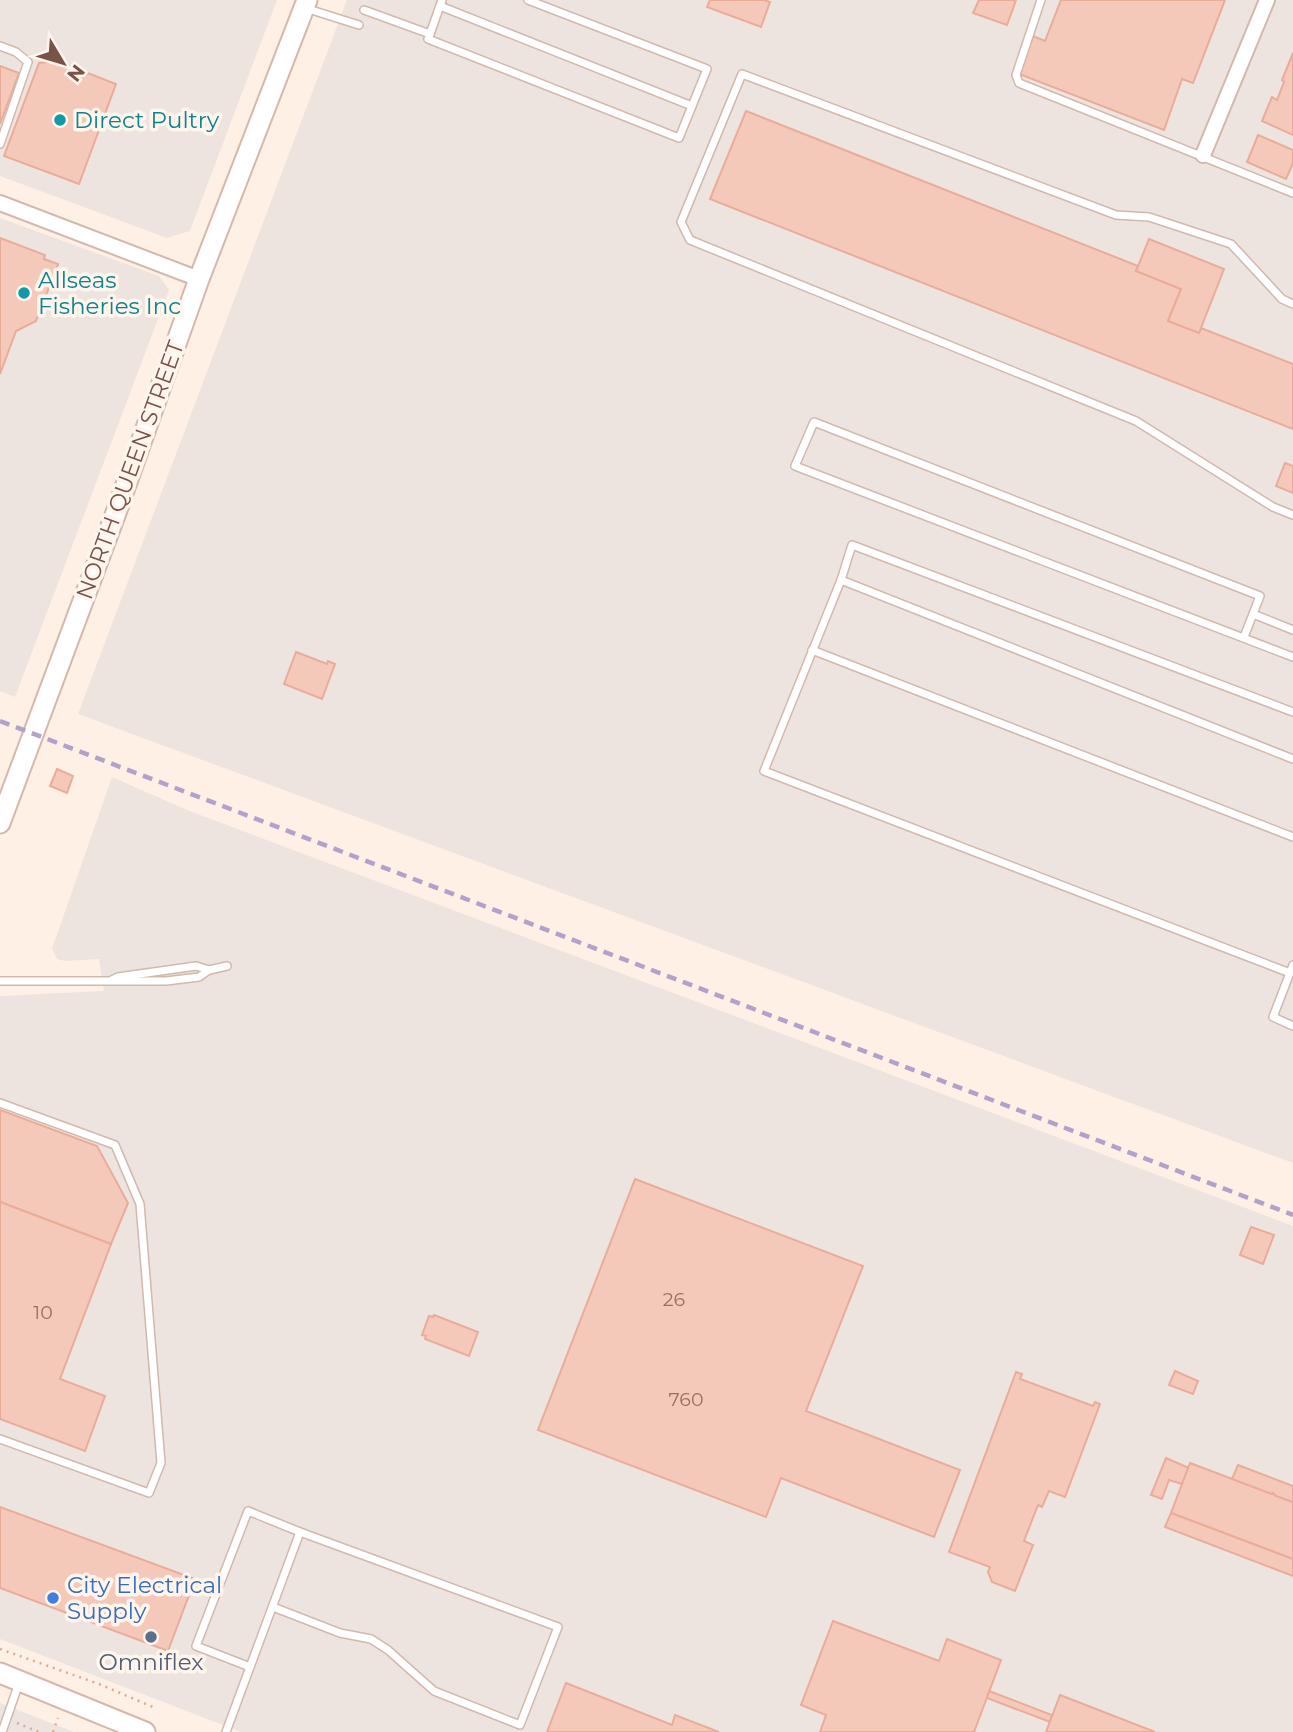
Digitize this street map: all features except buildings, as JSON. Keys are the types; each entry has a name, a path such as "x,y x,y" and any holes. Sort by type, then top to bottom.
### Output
{"main road":[{"name":"NORTH QUEEN STREET","path":"0,822 117,510 199,279 306,4"},
{"path":"0,1673 145,1732"}],"street":[{"path":"1203,155 1267,0"},
{"path":"0,203 199,279"}],"lane":[{"path":"528,0 707,69 692,106 679,138 428,39 441,3 692,106"},
{"path":"1041,0 1016,75 1019,83 1293,192"},
{"path":"306,4 359,25"},
{"path":"364,10 430,34"},
{"path":"0,46 16,52 28,62 0,144"},
{"path":"1293,304 1282,299 1231,244 1149,217 1116,215 742,74 681,222 690,240 1136,421 1273,507 1293,515"},
{"path":"1244,637 1260,596 814,422 795,466 1293,657"},
{"path":"1293,712 852,545 841,580 764,771 1291,969 1273,1017 1293,1026"},
{"path":"841,580 1293,759"},
{"path":"1253,614 1293,630"},
{"path":"812,650 1293,837"},
{"path":"0,981 112,980 196,967 209,970 227,966"},
{"path":"0,1103 115,1146 140,1204 161,1463 149,1493 0,1439"},
{"path":"250,1667 196,1646 248,1511 558,1627 520,1726 434,1691 388,1650 370,1639 340,1633 273,1607"},
{"path":"226,1732 300,1532"},
{"path":"2,1732 20,1681"}],"path":[{"path":"0,1649 99,1684 153,1707"},
{"path":"53,1732 58,1718"},
{"path":"17,1723 39,1732"}],"shaded area":[{"path":"0,0 277,0 190,231 167,238 0,176"},
{"path":"347,0 1293,0 1293,1163 78,714"},
{"path":"0,218 159,276 169,290 15,697 0,691"},
{"path":"112,777 187,810 1293,1226 1293,1732 241,1732 0,1639 0,996 104,991 99,959 65,961 57,959 52,949"},
{"path":"0,1703 74,1732 0,1732"}],"railway":[{"path":"0,721 1293,1215"}],"place":[{"name":"Direct Pultry","path":"60,120"},
{"name":"Allseas Fisheries Inc","path":"24,293"},
{"name":"City Electrical Supply","path":"53,1598"},
{"name":"Omniflex","path":"151,1637"}]}
